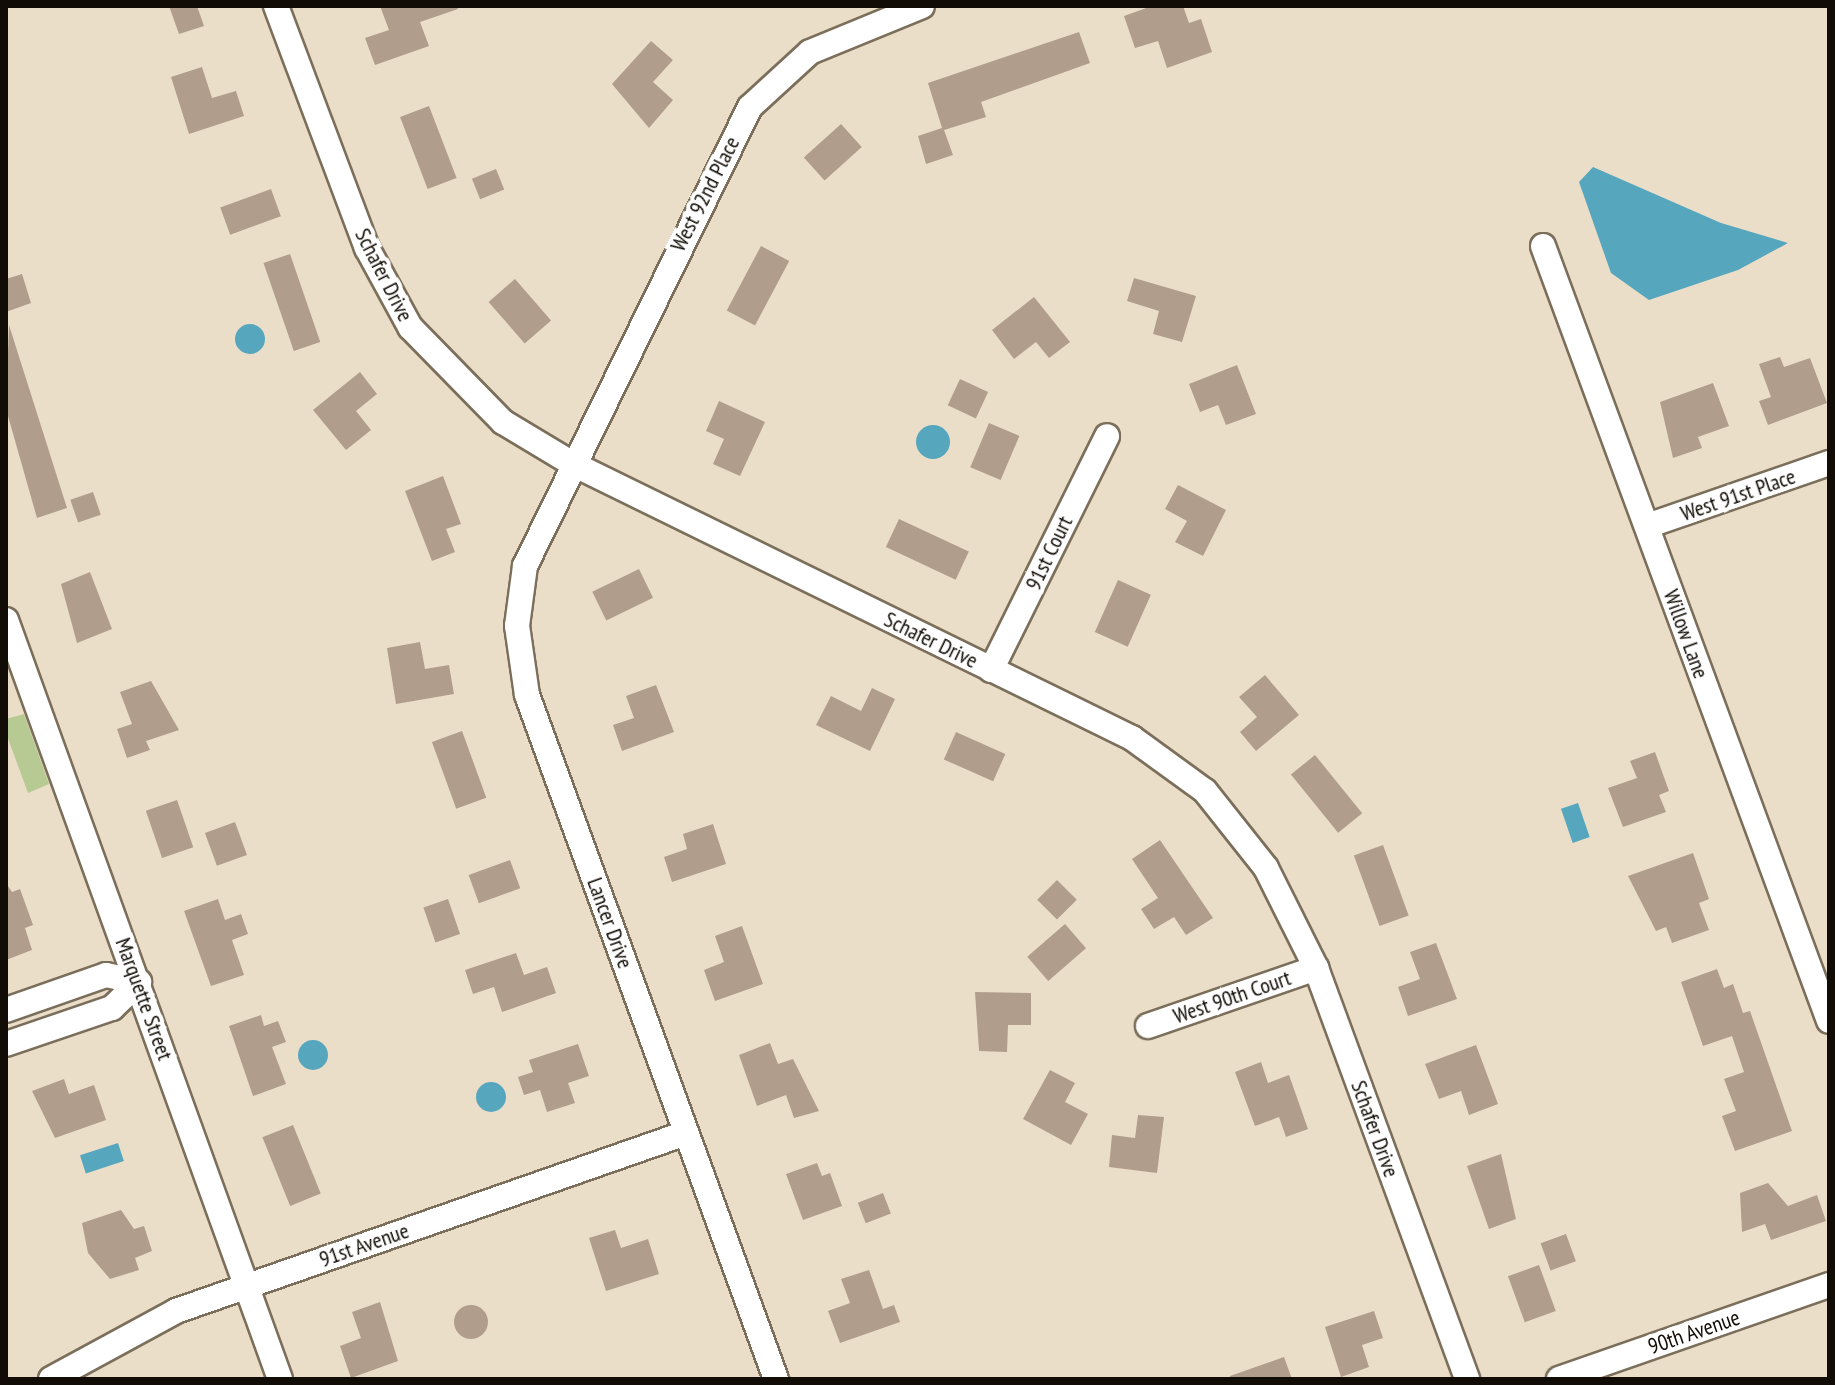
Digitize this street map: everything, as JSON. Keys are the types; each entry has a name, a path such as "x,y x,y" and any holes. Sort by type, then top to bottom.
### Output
{"street":[{"name":"Schafer Drive","path":"276,6 367,248 410,327 503,422 573,464 1132,738 1205,791 1266,868 1316,968 1467,1379"},
{"name":"West 92nd Place","path":"573,464 750,107 819,46 922,6"},
{"name":"Willow Lane","path":"1543,246 1829,1021"},
{"name":"91st Court","path":"991,670 1107,436"},
{"name":"West 91st Place","path":"1647,526 1829,463"},
{"name":"Lancer Drive","path":"573,464 525,566 517,626 527,695 776,1379"},
{"name":"Marquette Street","path":"6,620 280,1379"},
{"name":"West 90th Court","path":"1148,1026 1316,968"},
{"path":"6,1010 106,975 139,982"},
{"path":"6,1044 112,1008 139,982"},
{"name":"91st Avenue","path":"51,1379 101,1346 246,1285 686,1133"},
{"name":"90th Avenue","path":"1559,1379 1829,1285"}],"green space":[{"path":"24,714 49,784 28,793 6,733 6,719"}],"water":[{"path":"1593,167 1721,223 1788,243 1738,270 1649,300 1611,273 1579,182"},
{"path":"250,324 261,328 265,339 261,350 250,354 239,350 235,339 239,328"},
{"path":"933,425 945,430 950,442 945,454 933,459 921,454 916,442 921,430"},
{"path":"1578,803 1590,837 1573,843 1561,809"},
{"path":"313,1040 324,1044 328,1055 324,1066 313,1070 302,1066 298,1055 302,1044"},
{"path":"491,1082 502,1086 506,1097 502,1108 491,1112 480,1108 476,1097 480,1086"},
{"path":"118,1143 124,1161 86,1173 80,1155"}],"building":[{"path":"169,6 197,6 204,26 179,34"},
{"path":"380,6 457,6 458,9 420,22 429,46 375,65 365,38 389,30"},
{"path":"1152,6 1183,6 1189,23 1201,19 1212,52 1167,68 1158,41 1135,48 1124,16"},
{"path":"1079,32 1090,63 981,102 986,117 944,130 953,155 926,164 918,136 942,128 928,83"},
{"path":"651,41 673,60 653,82 673,100 649,128 612,84"},
{"path":"202,67 212,98 236,91 244,116 189,134 171,77"},
{"path":"429,106 457,178 428,189 400,117"},
{"path":"841,124 862,147 825,180 804,157"},
{"path":"496,169 504,189 480,199 472,179"},
{"path":"271,189 281,216 230,235 220,207"},
{"path":"761,246 789,261 755,325 727,310"},
{"path":"290,254 320,342 294,351 264,263"},
{"path":"22,274 31,303 6,312 6,279"},
{"path":"1134,278 1196,296 1182,342 1153,334 1159,311 1127,301"},
{"path":"515,279 551,321 525,343 489,302"},
{"path":"1034,297 1070,342 1049,358 1036,342 1014,359 992,330"},
{"path":"9,325 67,508 37,518 6,409"},
{"path":"1780,357 1784,367 1810,358 1827,403 1768,425 1759,401 1771,397 1759,364"},
{"path":"1237,365 1256,414 1226,425 1218,405 1200,412 1189,384"},
{"path":"360,372 377,394 356,411 371,430 346,450 313,410"},
{"path":"960,379 988,392 976,418 948,405"},
{"path":"1713,383 1729,426 1698,437 1702,448 1673,458 1660,402"},
{"path":"719,401 765,422 740,476 713,464 724,439 706,431"},
{"path":"989,423 1019,436 1001,480 970,467"},
{"path":"443,476 461,524 446,529 455,552 432,561 405,491"},
{"path":"1178,485 1226,510 1203,556 1175,542 1187,521 1165,509"},
{"path":"93,492 101,515 78,523 70,500"},
{"path":"899,519 969,552 956,580 886,547"},
{"path":"639,569 653,598 606,621 592,592"},
{"path":"90,572 112,629 77,643 61,584"},
{"path":"1118,580 1151,595 1128,647 1095,632"},
{"path":"420,642 425,669 449,665 454,694 396,704 387,648"},
{"path":"1265,675 1299,715 1256,751 1240,732 1257,717 1239,697"},
{"path":"151,681 179,730 146,741 150,750 127,758 117,729 132,724 120,692"},
{"path":"656,685 674,732 622,751 613,725 634,718 626,696"},
{"path":"872,688 895,699 870,751 816,725 831,696 861,711"},
{"path":"462,731 486,798 456,809 432,742"},
{"path":"956,732 1005,754 993,781 944,759"},
{"path":"1655,752 1669,791 1659,795 1666,812 1623,827 1608,788 1637,778 1630,761"},
{"path":"1315,755 1362,813 1338,833 1291,775"},
{"path":"177,800 193,847 162,858 146,811"},
{"path":"235,822 247,855 217,866 205,833"},
{"path":"713,824 726,864 672,882 664,857 687,849 683,834"},
{"path":"1160,840 1213,918 1186,935 1174,917 1154,929 1141,909 1158,898 1132,859"},
{"path":"1383,845 1409,915 1380,926 1354,856"},
{"path":"1693,853 1709,899 1699,903 1709,930 1672,943 1666,927 1656,931 1628,876"},
{"path":"510,860 520,888 479,903 469,875"},
{"path":"1057,880 1077,900 1057,920 1037,900"},
{"path":"6,883 12,892 20,889 33,925 25,928 32,950 6,960"},
{"path":"218,899 225,920 241,914 248,934 232,940 244,975 211,986 184,911"},
{"path":"448,899 460,934 435,942 423,907"},
{"path":"1065,924 1086,948 1048,981 1027,957"},
{"path":"742,926 763,984 715,1001 704,970 724,962 715,936"},
{"path":"1436,943 1457,999 1408,1016 1398,987 1420,979 1410,952"},
{"path":"516,953 524,975 547,967 556,993 502,1012 494,987 473,994 465,970"},
{"path":"1717,969 1724,988 1733,984 1743,1013 1750,1011 1792,1131 1735,1151 1722,1116 1736,1111 1724,1079 1744,1072 1732,1036 1703,1046 1681,982"},
{"path":"975,992 1031,993 1031,1025 1008,1025 1007,1052 979,1051"},
{"path":"261,1015 264,1026 278,1021 286,1042 272,1047 286,1084 253,1096 229,1026"},
{"path":"770,1043 778,1064 793,1059 819,1111 794,1118 786,1095 757,1106 739,1055"},
{"path":"578,1044 589,1076 568,1083 575,1103 547,1112 540,1090 524,1095 518,1077 533,1072 529,1060"},
{"path":"1476,1045 1498,1104 1469,1115 1461,1091 1439,1099 1425,1064"},
{"path":"1261,1062 1268,1083 1289,1075 1308,1129 1286,1137 1279,1117 1255,1126 1235,1072"},
{"path":"1050,1070 1075,1083 1065,1102 1088,1114 1071,1145 1023,1119"},
{"path":"64,1079 69,1094 94,1085 106,1120 55,1138 32,1091"},
{"path":"1138,1115 1164,1117 1157,1173 1109,1167 1112,1135 1135,1138"},
{"path":"293,1125 321,1194 290,1206 262,1137"},
{"path":"1501,1154 1516,1219 1489,1229 1467,1166"},
{"path":"817,1163 822,1176 830,1173 842,1206 803,1220 786,1174"},
{"path":"1768,1183 1788,1206 1817,1195 1826,1221 1771,1240 1765,1224 1742,1232 1740,1193"},
{"path":"883,1193 891,1214 866,1223 858,1203"},
{"path":"121,1210 134,1229 144,1226 152,1251 135,1258 139,1270 110,1279 88,1253 82,1223"},
{"path":"615,1230 621,1248 648,1239 659,1274 606,1291 589,1238"},
{"path":"1566,1234 1576,1261 1551,1270 1541,1243"},
{"path":"1539,1265 1556,1311 1525,1322 1508,1276"},
{"path":"869,1270 883,1309 894,1305 900,1322 840,1343 828,1311 850,1303 841,1279"},
{"path":"380,1302 398,1361 351,1378 340,1346 361,1338 352,1312"},
{"path":"471,1305 483,1310 488,1322 483,1334 471,1339 459,1334 454,1322 459,1310"},
{"path":"1374,1311 1383,1338 1362,1345 1369,1367 1341,1377 1325,1327"},
{"path":"1284,1357 1292,1379 1230,1379 1230,1376"}]}
